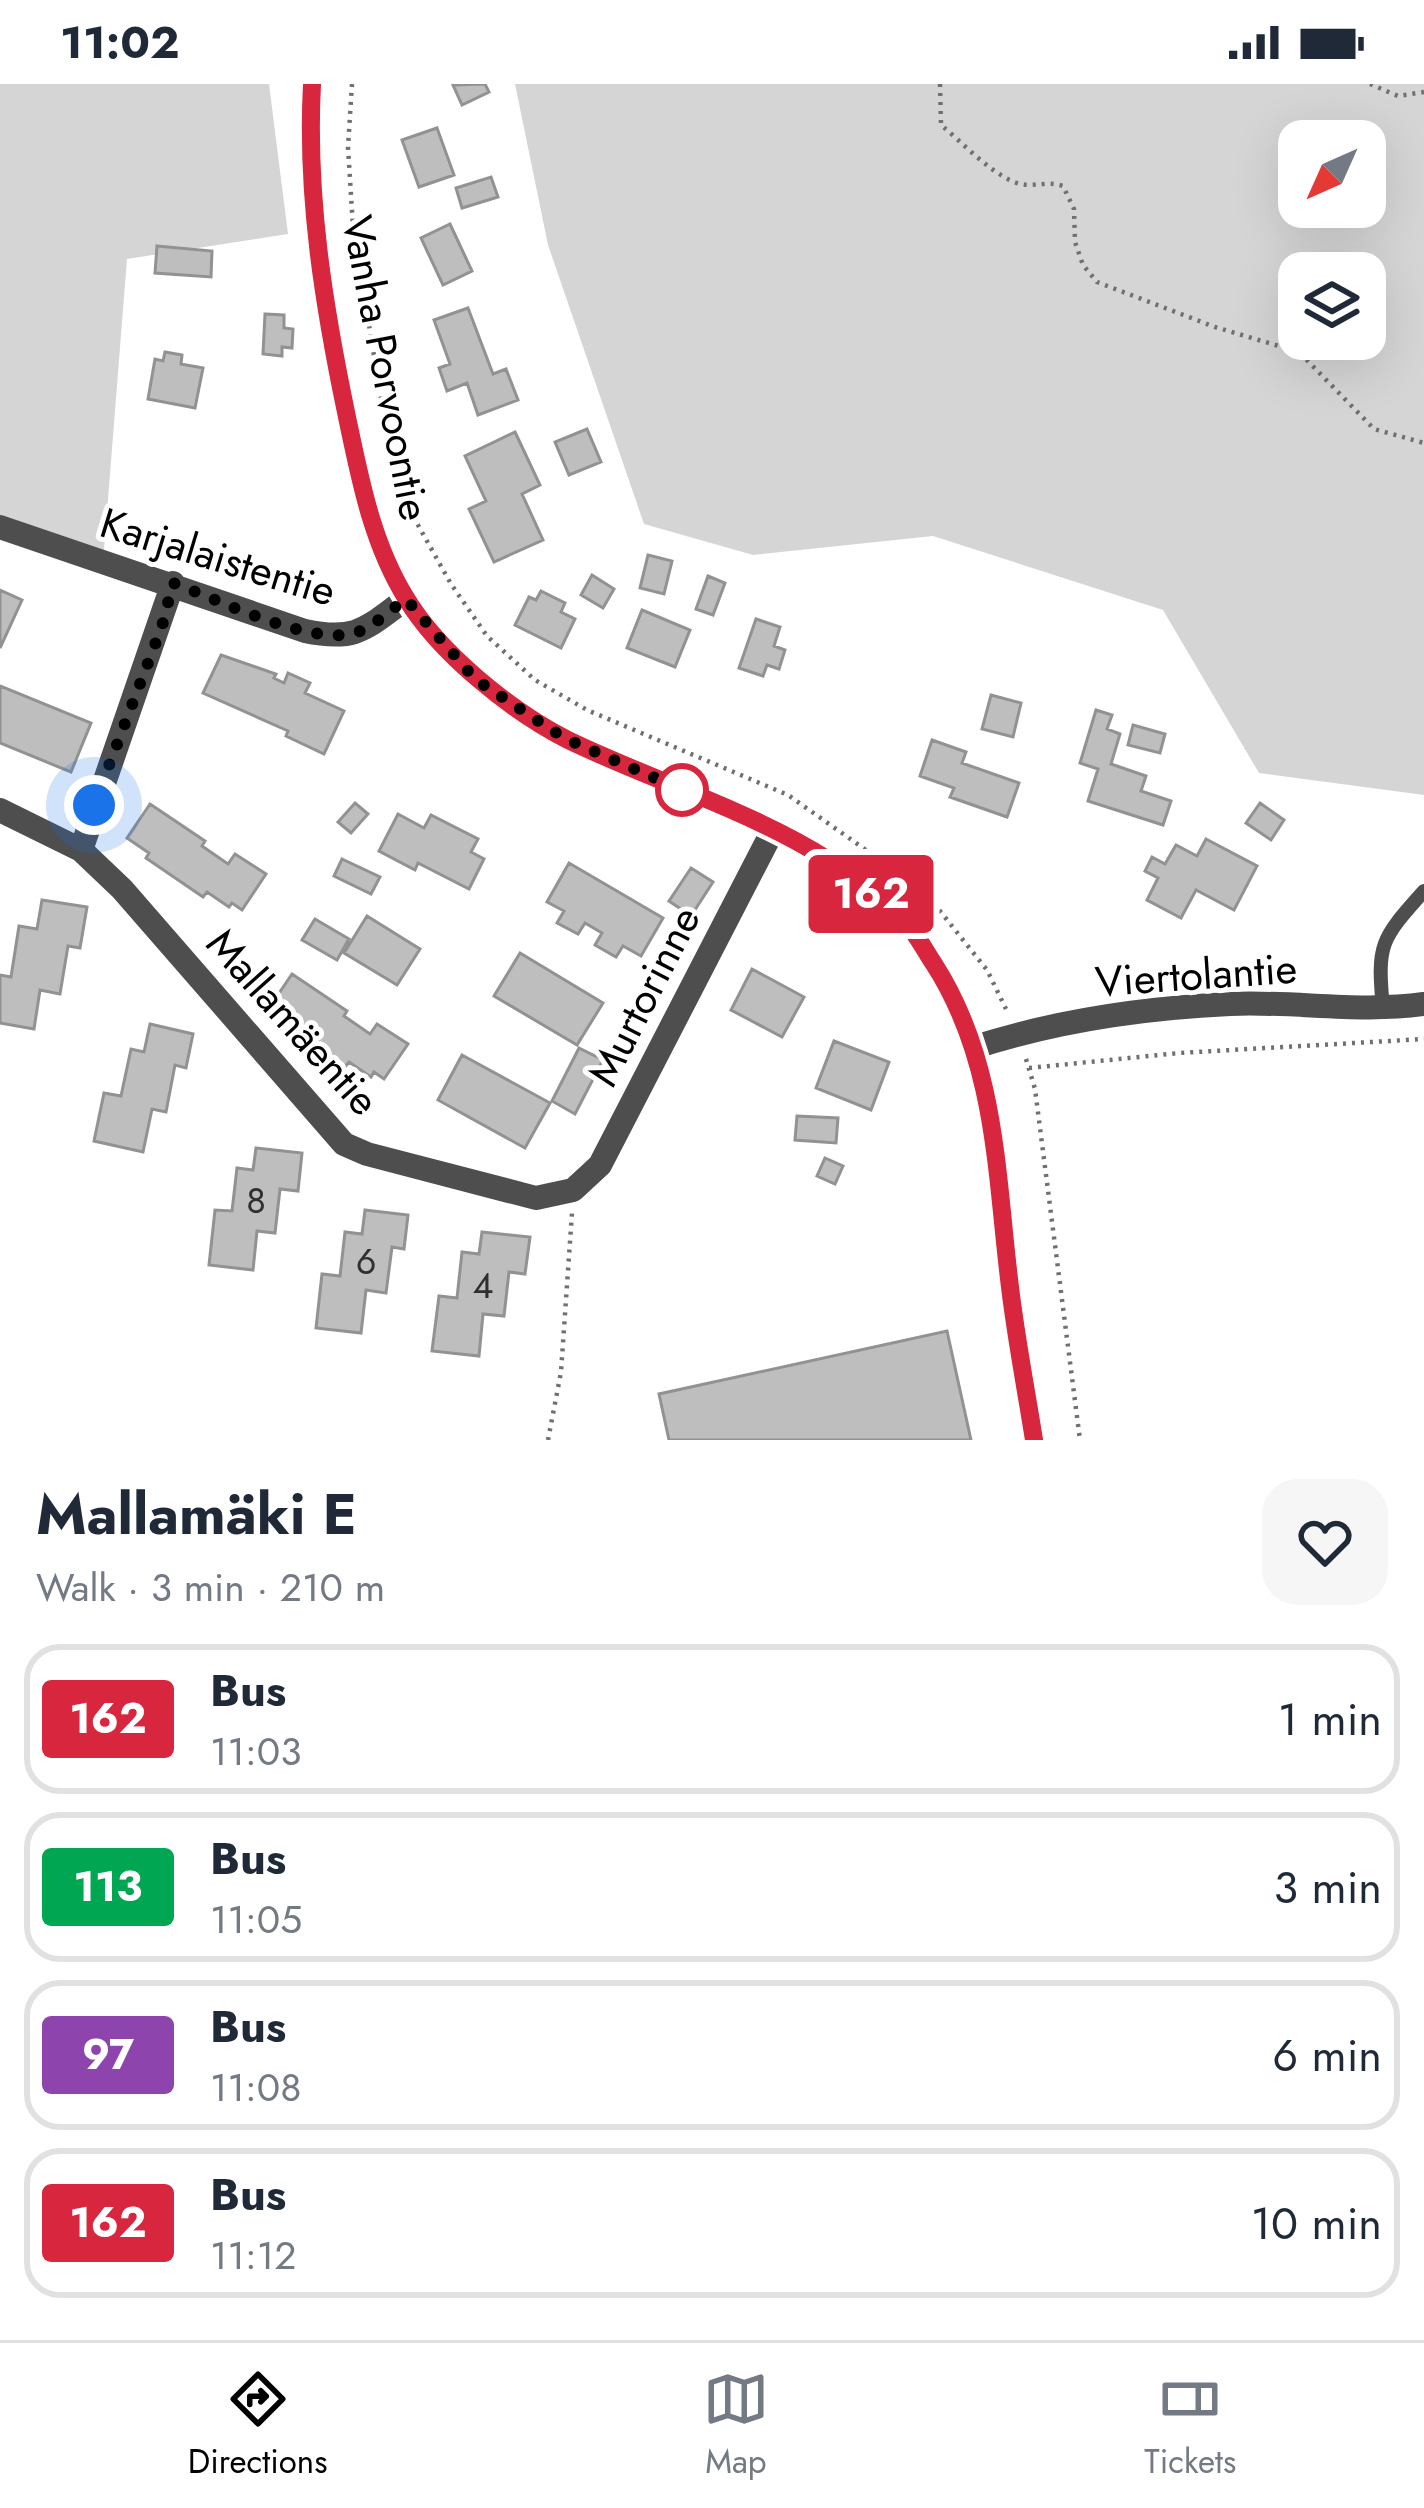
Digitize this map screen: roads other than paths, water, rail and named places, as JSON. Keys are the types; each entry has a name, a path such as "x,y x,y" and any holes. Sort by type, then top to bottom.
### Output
{"main road":[{"name":"Vanha Porvoontie","path":"312,84 308,160 327,319 364,497 406,599 475,679 564,738 773,830 844,872 910,927 944,981 975,1047 990,1101 1010,1292 1034,1440"}],"street":[{"name":"Karjalaistentie","path":"0,527 336,638 362,631 406,599"},
{"path":"81,850 162,626 173,583"},
{"name":"Mallamäentie","path":"0,810 81,850 122,889 344,1144 536,1198 573,1190"},
{"name":"Murtorinne","path":"573,1190 600,1165 773,830"},
{"name":"Viertolantie","path":"975,1047 1018,1033 1119,1015 1232,1004 1383,1010 1424,1004"}],"lane":[{"path":"1383,1010 1378,959 1387,937 1424,891"}]}
